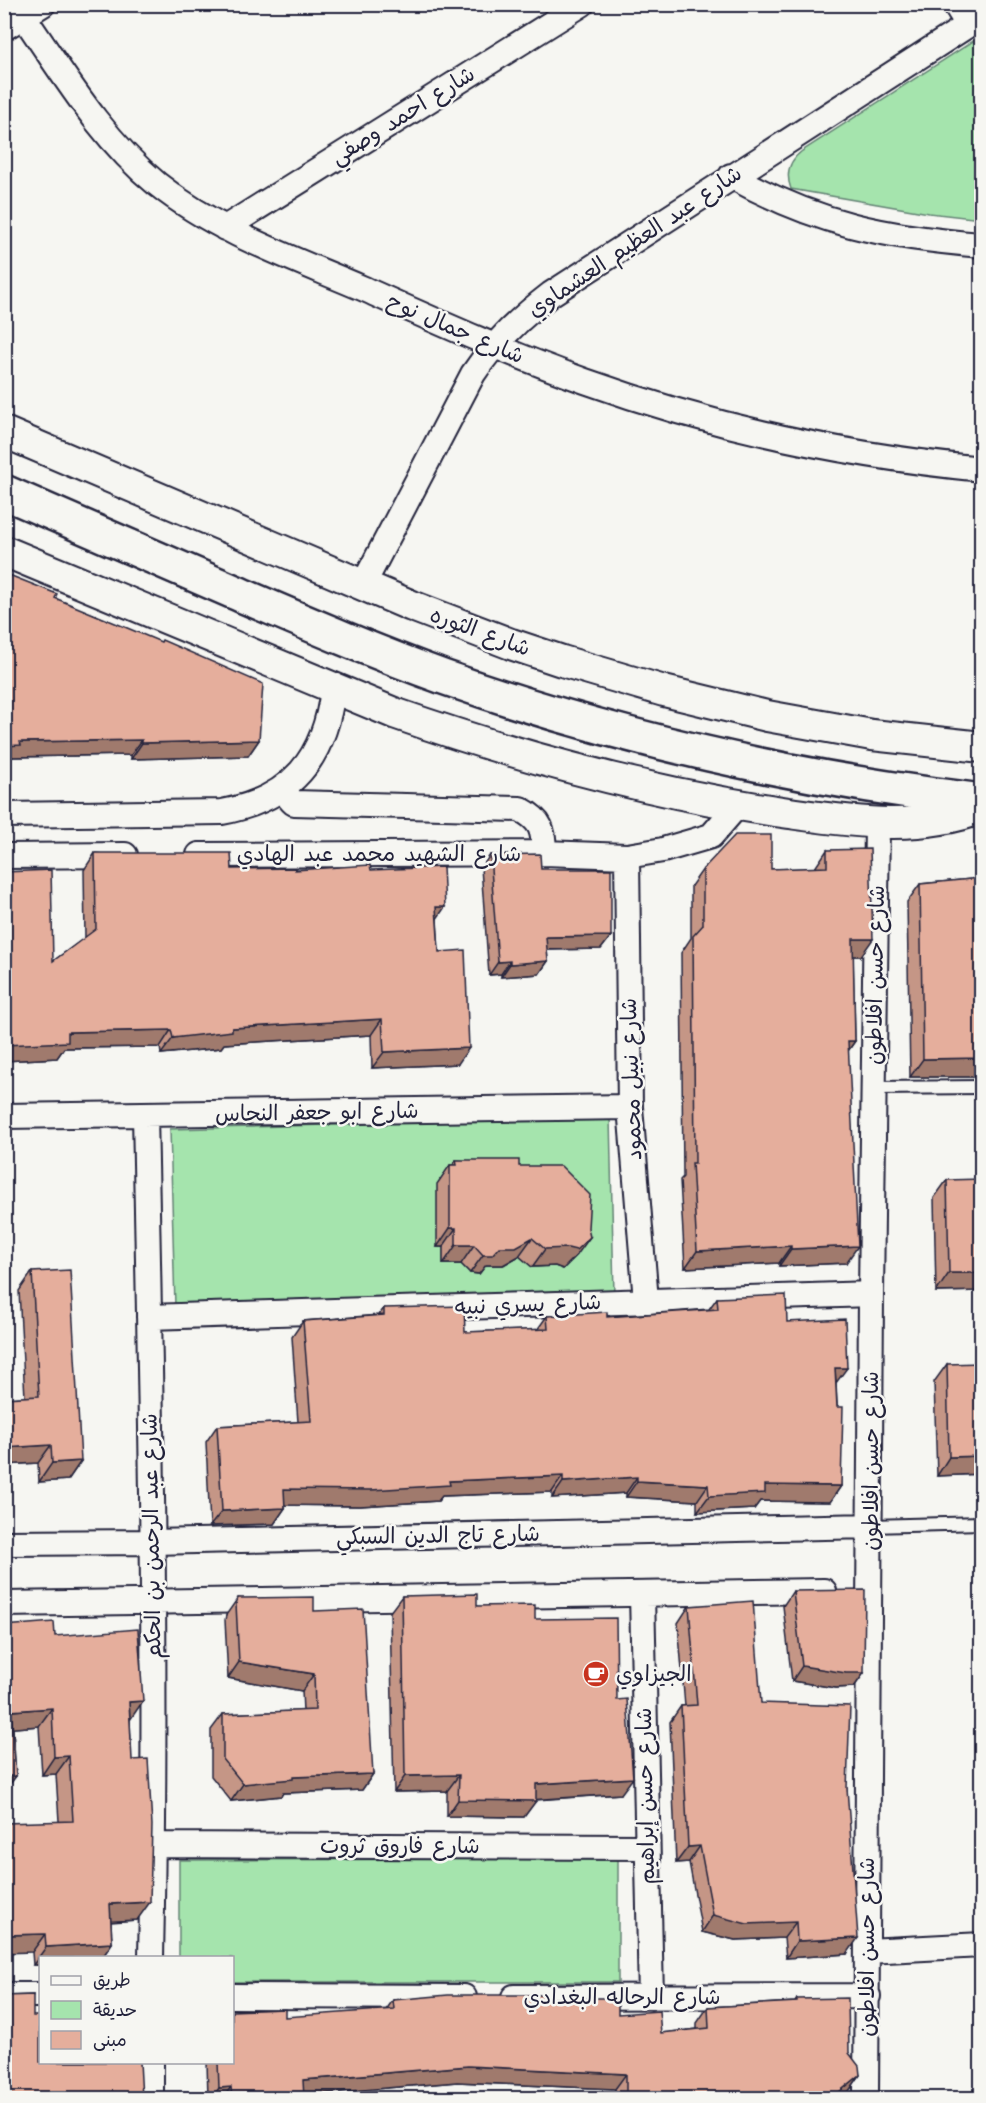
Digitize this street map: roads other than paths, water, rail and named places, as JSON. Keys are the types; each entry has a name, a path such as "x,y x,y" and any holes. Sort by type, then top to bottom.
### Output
{"highway":[{"path":"4,492 336,636 442,676 550,712 659,742 770,768 881,788 981,801"}],"street":[{"name":"شارع احمد وصفي","path":"225,228 582,4"},
{"path":"955,4 975,21"},
{"name":"شارع جمال نوح","path":"24,16 115,145 174,197 225,228 494,346 614,391 726,425 773,436 869,455 981,469"},
{"name":"شارع عبد العظيم العشماوي","path":"363,585 472,374 494,346 521,318 551,294 731,176 975,21"},
{"path":"731,176 797,209 843,225 891,235 981,245"},
{"name":"شارع الثوره","path":"4,432 363,585 511,644 664,691 767,716 872,735 981,747"},
{"path":"4,551 333,689 444,731 545,762 737,806 877,823 925,822 981,808"},
{"name":"شارع الشهيد محمد عبد الهادي","path":"4,815 222,812 256,803 287,785 300,773 320,743 331,710 333,689"},
{"path":"287,785 286,792 294,803 520,809 531,815 540,825 544,837 544,853"},
{"name":"شارع الشهيد محمد عبد الهادي","path":"172,855 544,853 627,856 663,850 711,836 737,806"},
{"name":"شارع حسن افلاطون","path":"866,2098 871,1294 877,823"},
{"path":"4,856 148,855"},
{"name":"شارع نبيل محمود","path":"627,856 630,1107 646,1301"},
{"name":"شارع ابو جعفر النحاس","path":"4,1116 630,1107"},
{"name":"شارع عبد الرحمن بن الحكم","path":"145,1115 153,1602 151,1956"},
{"name":"شارع يسري نبيه","path":"149,1317 871,1294"},
{"name":"شارع تاج الدين السبكي","path":"4,1543 152,1542 871,1526"},
{"path":"4,1604 870,1590"},
{"name":"شارع حسن إبراهيم","path":"642,1594 651,1997"},
{"name":"شارع فاروق ثروت","path":"153,1845 647,1847"},
{"path":"867,1951 981,1945"},
{"path":"4,1995 39,1995"},
{"name":"شارع الرحاله البغدادي","path":"234,1996 868,1996"},
{"path":"151,2064 152,2098"}],"lane":[{"path":"874,1088 981,1087"},
{"path":"871,1526 981,1523"}],"place":[{"name":"الجيزاوي","path":"596,1674"}]}
